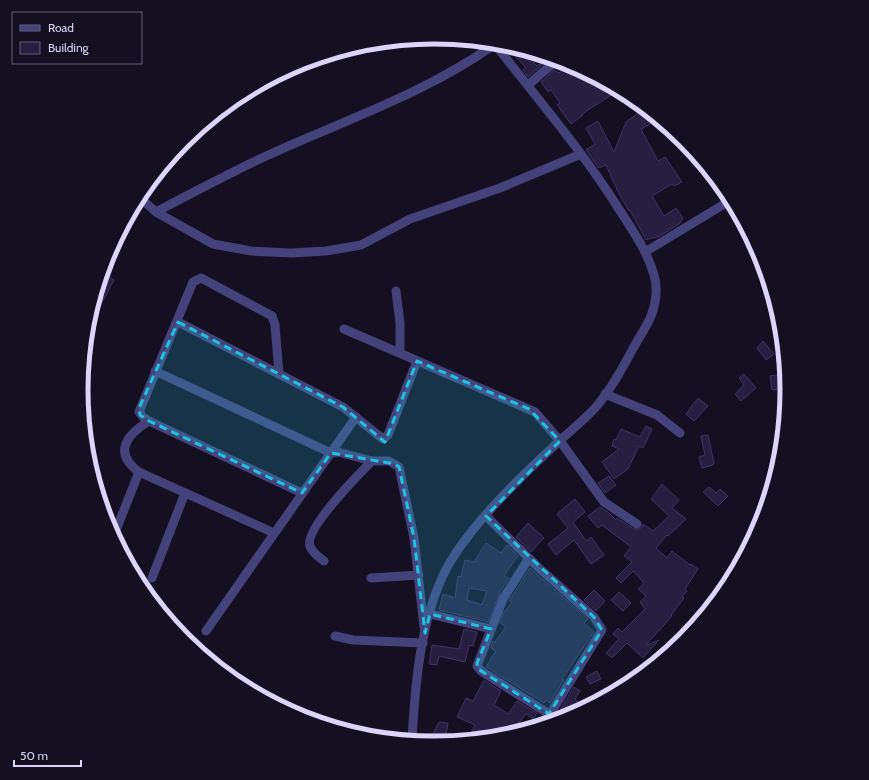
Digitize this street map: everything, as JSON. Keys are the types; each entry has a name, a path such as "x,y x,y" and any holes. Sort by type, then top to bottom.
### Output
{"street":[{"path":"156,212 264,157 423,88 472,60 487,48"},
{"path":"413,735 425,633 430,614 451,561 469,535 486,516 596,406 618,375 652,315 656,289 655,276 645,252 600,179 500,51"},
{"path":"528,85 552,64"},
{"path":"145,202 156,212 213,244 251,251 291,253 343,249 361,245 410,219 432,210 500,188 581,154"},
{"path":"645,252 726,204"},
{"path":"279,374 275,325 272,316 201,278 193,282 178,322 139,408 140,415 149,421 302,493"},
{"path":"396,291 400,322 400,353"},
{"path":"178,322 343,406 380,438 385,438 417,361"},
{"path":"344,329 529,409 540,417 560,441 604,502 637,524"},
{"path":"155,371 331,453 338,452 372,461 389,462 399,467 414,538 425,633"},
{"path":"605,394 657,415 680,433"},
{"path":"206,630 356,417"},
{"path":"149,421 134,431 126,440 124,449 131,466 139,472 274,534"},
{"path":"324,561 310,546 310,535 344,489 372,461"},
{"path":"117,527 139,472"},
{"path":"152,578 185,493"},
{"path":"486,516 529,558 594,617 602,630 547,718"},
{"path":"529,558 503,599 477,662 478,669 549,714"},
{"path":"371,578 419,576"},
{"path":"430,614 491,629"},
{"path":"336,636 353,640 423,643"}],"highlighted area":[{"path":"178,322 343,407 385,442 417,361 529,409 560,441 486,516 594,617 602,630 549,714 478,669 477,663 491,629 430,614 425,633 414,538 399,467 395,464 331,453 302,493 149,421 140,415 139,408"}],"building":[{"path":"513,54 530,58 537,66 542,62 544,63 528,77 523,70 526,68"},
{"path":"565,69 567,70 598,85 601,90 604,88 608,90 611,95 582,114 583,115 571,124 557,105 560,103 551,90 548,92 541,82 554,70 559,73"},
{"path":"640,112 647,117 646,118 650,124 641,129 658,161 665,157 682,182 674,186 672,184 652,196 664,216 676,208 683,218 679,224 660,236 646,240 630,210 629,211 619,194 606,165 599,168 586,150 595,144 586,128 598,121 614,152 626,122"},
{"path":"108,277 114,280 98,311"},
{"path":"773,326 775,326 778,343 776,343"},
{"path":"763,341 774,354 766,360 757,348"},
{"path":"744,374 756,388 741,401 735,394 744,385 739,378"},
{"path":"777,375 779,389 772,390 770,376"},
{"path":"698,398 708,406 694,421 686,414"},
{"path":"646,426 652,429 643,448 639,446 628,469 614,479 602,462 619,449 612,446 614,439 616,440 621,429 640,437"},
{"path":"708,435 714,463 713,465 702,468 699,457 705,455 701,436"},
{"path":"609,476 616,485 605,493 598,483"},
{"path":"662,484 679,500 672,508 686,519 668,536 667,535 656,548 667,558 672,551 690,565 691,564 698,569 685,589 687,591 682,597 684,598 671,615 672,616 645,646 659,640 643,658 627,643 612,658 606,653 619,639 613,634 618,628 622,632 645,609 640,602 646,596 638,589 644,583 633,571 621,583 616,578 632,562 624,556 631,547 602,525 598,528 588,516 600,507 616,520 617,518 634,529 640,529 643,524 653,531 669,516 651,499"},
{"path":"709,487 716,493 720,489 728,496 718,506 703,492"},
{"path":"575,499 585,512 573,522 586,541 591,537 604,555 591,564 574,540 556,555 548,544 568,528 557,514"},
{"path":"528,523 544,538 531,552 516,537"},
{"path":"486,543 501,553 507,545 518,556 504,576 509,578 500,592 488,622 439,610 443,594 455,598 458,576 461,577 465,560 474,562","holes":["469,588 487,591 482,605 467,600"]},
{"path":"530,568 588,619 584,623 594,632 562,679 564,680 550,703 546,700 544,703 486,667 496,651 491,648 493,641 495,642 506,627 500,623 504,612 512,603 509,601"},
{"path":"594,590 605,601 596,611 584,600"},
{"path":"619,592 631,603 623,611 611,600"},
{"path":"464,629 477,632 473,646 469,645 465,662 439,656 437,665 429,664 432,645 459,649"},
{"path":"597,671 601,679 590,684 586,677"},
{"path":"484,680 501,691 494,705 508,714 517,701 537,713 533,719 526,714 517,726 471,734 475,725 457,717 466,698 473,701"},
{"path":"574,687 580,691 575,699 580,704 558,714"},
{"path":"439,722 448,723 446,735 432,736"}]}
